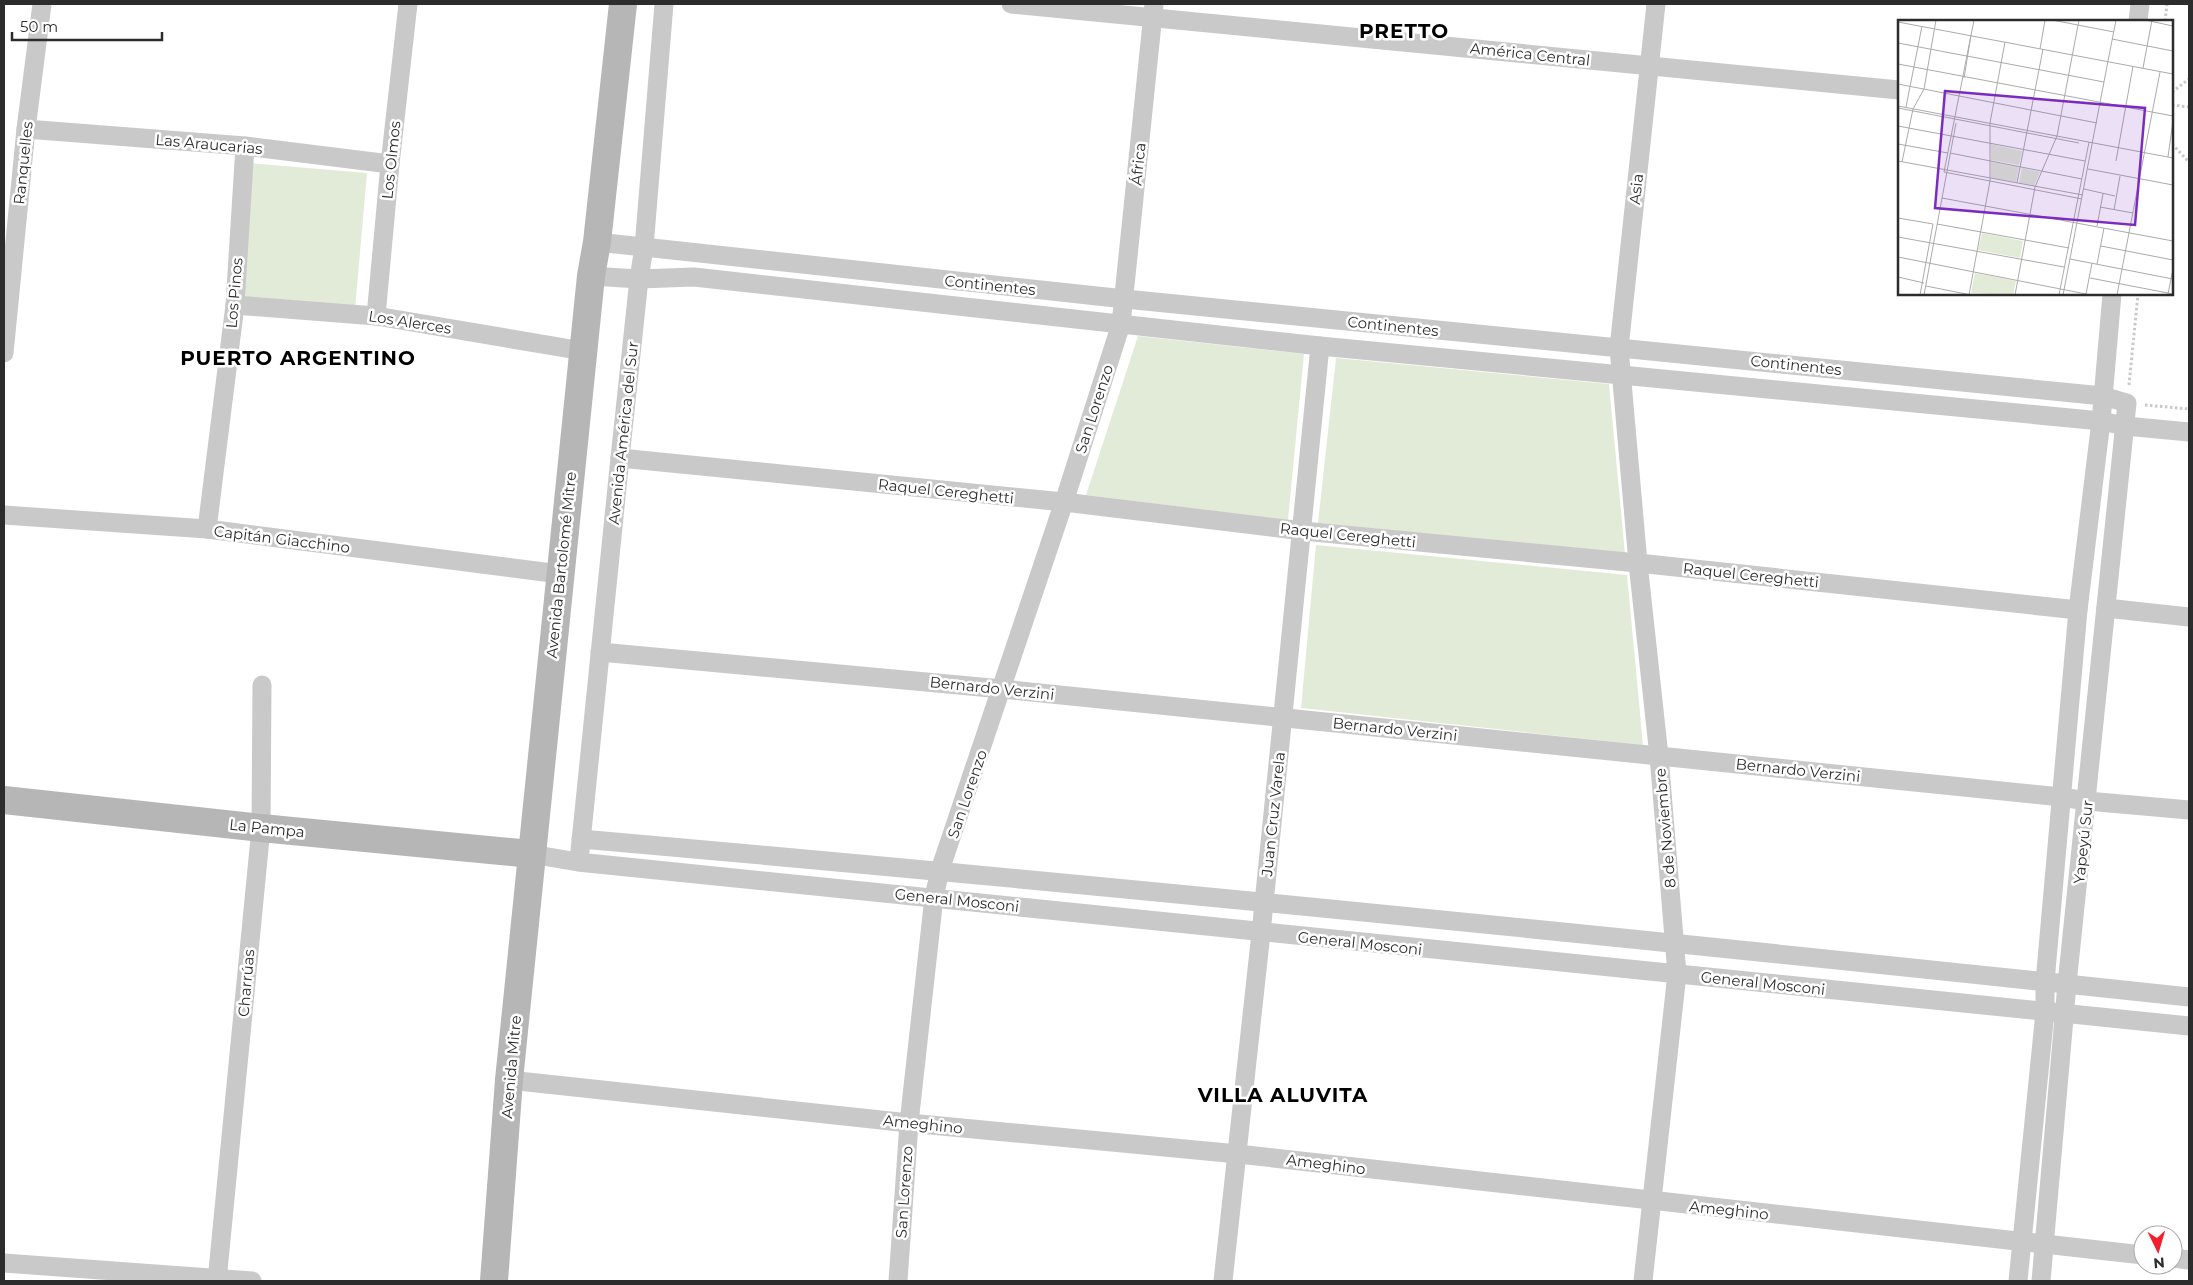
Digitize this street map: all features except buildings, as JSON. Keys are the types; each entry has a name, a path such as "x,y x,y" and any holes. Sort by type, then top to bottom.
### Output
{"street":[{"name":"Ranquelles","path":"4,353 26,129 42,4"},
{"name":"Los Olmos","path":"376,316 390,164 408,4"},
{"path":"591,276 597,242 623,4"},
{"name":"Avenida América del Sur","path":"578,862 582,840 620,458 644,247 664,4"},
{"name":"América Central","path":"1011,4 1153,10 1650,65 1898,90"},
{"name":"Asia","path":"1622,375 1619,348 1656,4"},
{"path":"2138,20 2140,4"},
{"name":"África","path":"1121,324 1153,10"},
{"name":"Las Araucarias","path":"26,129 245,146 390,164"},
{"name":"Los Pinos","path":"207,529 235,305 245,146"},
{"name":"Continentes","path":"597,242 1125,299 2103,396 2127,403"},
{"name":"Continentes","path":"591,276 639,279 694,276 1320,346 2101,421 2125,426 2189,432"},
{"name":"Avenida Bartolomé Mitre","path":"532,854 591,276"},
{"name":"Yapeyú Sur","path":"2018,1281 2045,1012 2045,982 2078,610 2101,421 2112,295"},
{"name":"Los Alerces","path":"235,305 376,316 583,351"},
{"name":"San Lorenzo","path":"898,1281 909,1123 934,897 940,870 1064,502 1121,324"},
{"name":"Juan Cruz Varela","path":"1223,1281 1303,531 1320,346"},
{"name":"8 de Noviembre","path":"1622,375 1638,563 1659,756 1677,974 1643,1281"},
{"name":"Yapeyú Sur","path":"2041,1281 2066,1015 2067,984 2127,403"},
{"name":"Raquel Cereghetti","path":"620,458 1064,502 1303,531 1638,563 2078,610"},
{"name":"Capitán Giacchino","path":"4,515 207,529 560,574"},
{"path":"2106,608 2189,617"},
{"name":"Bernardo Verzini","path":"600,652 1002,689 2189,810"},
{"name":"Charrúas","path":"217,1279 261,828 262,685"},
{"name":"La Pampa","path":"4,800 261,828 532,854"},
{"name":"General Mosconi","path":"582,840 940,870 1675,942 2189,997"},
{"name":"General Mosconi","path":"532,854 578,862 934,897 1261,933 2189,1026"},
{"name":"Avenida Mitre","path":"494,1281 509,1080 532,854"},
{"name":"Ameghino","path":"509,1080 909,1123 1238,1154 2133,1253"},
{"path":"4,1263 252,1281"}],"path":[{"path":"2165,20 2167,4"},
{"path":"2173,91 2189,79"},
{"path":"2173,105 2189,107"},
{"path":"2173,145 2189,162"},
{"path":"2138,295 2127,403 2189,409"}],"green space":[{"path":"248,163 367,173 355,309 235,298"},
{"path":"1138,336 1304,354 1288,520 1086,495"},
{"path":"1336,358 1609,384 1625,554 1318,523"},
{"path":"1316,545 1627,575 1643,745 1301,708"}],"district":[{"name":"PRETTO","path":"1404,31"},
{"name":"PUERTO ARGENTINO","path":"298,358"},
{"name":"VILLA ALUVITA","path":"1283,1095"}]}
